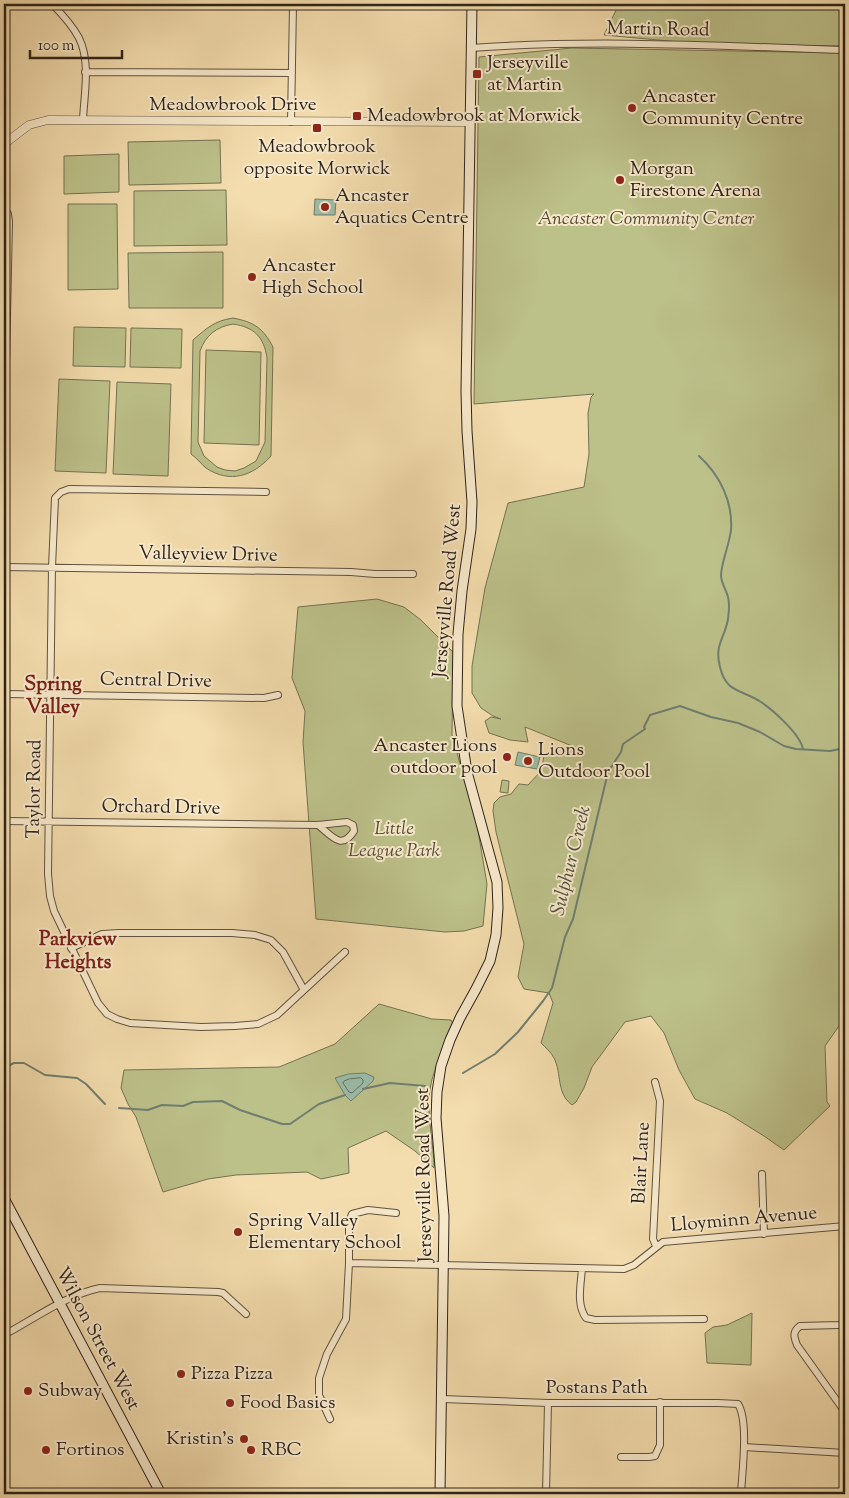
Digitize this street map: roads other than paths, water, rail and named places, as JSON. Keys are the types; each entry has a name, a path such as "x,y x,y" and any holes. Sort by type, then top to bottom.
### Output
{"main road":[{"name":"Jerseyville Road West","path":"440,1494 444,1216 436,1118 437,1092 441,1066 450,1040 490,961 496,935 498,908 497,882 467,772 457,706 458,634 471,529 472,502 466,391 472,4"},
{"name":"Wilson Street West","path":"4,1198 161,1494"}],"street":[{"path":"52,4 80,39 85,72 83,120"},
{"path":"291,122 293,4"},
{"name":"Martin Road","path":"472,48 535,44 696,45 845,50"},
{"path":"85,72 292,74"},
{"name":"Meadowbrook Drive","path":"4,144 34,123 48,120 469,122"},
{"path":"4,206 9,222 5,283 4,455"},
{"name":"Taylor Road","path":"266,492 69,489 61,492 55,498 52,568 48,874 50,896 54,911 98,1003 107,1014 130,1023 201,1027 258,1024 276,1015 345,952"},
{"name":"Valleyview Drive","path":"4,567 413,574"},
{"name":"Central Drive","path":"4,694 264,698 278,695"},
{"name":"Orchard Drive","path":"4,821 318,825 347,822 352,825 354,831 349,839 343,842 338,841 318,825"},
{"path":"71,948 102,934 119,932 232,933 254,936 271,940 283,952 304,990"},
{"name":"Blair Lane","path":"655,1082 660,1101 654,1239 656,1246"},
{"path":"762,1174 764,1234"},
{"path":"330,1419 318,1395 319,1378 327,1354 346,1319 349,1222 352,1214 368,1210 396,1213"},
{"name":"Lloyminn Avenue","path":"349,1264 624,1269 634,1265 663,1242 845,1226"},
{"path":"582,1268 580,1303 581,1312 586,1318 595,1320 704,1319"},
{"path":"4,1335 60,1304 90,1290 100,1288 223,1293 246,1314"},
{"path":"845,1322 838,1325 800,1326 795,1330 794,1336 797,1345 845,1412"},
{"name":"Postans Path","path":"442,1399 548,1403 660,1402 738,1404 743,1417 744,1446"},
{"path":"621,1457 649,1458 655,1456 660,1445 660,1402"},
{"path":"546,1494 548,1403"},
{"path":"741,1494 744,1446 845,1453"}],"water":[{"name":"Ancaster Aquatics Centre","path":"315,199 336,200 335,215 314,215"},
{"name":"Lions Outdoor Pool","path":"518,752 540,757 537,769 515,765"},
{"path":"365,1073 374,1077 373,1081 351,1101 335,1078 348,1074"}],"waterway":[{"path":"699,456 719,480 730,509 731,530 721,575 729,605 727,626 718,652 720,667 726,682 730,686 761,702 779,716 797,736 803,749"},
{"name":"Sulphur Creek","path":"463,1073 495,1054 518,1032 552,988 565,937 573,919 608,772 621,752 623,744 645,729 644,727 650,715 680,706 711,717 738,723 760,732 784,746 796,749 830,751 845,748"},
{"path":"4,1068 14,1063 24,1063 45,1075 77,1078 86,1084 105,1104"},
{"name":"Sulphur Creek","path":"363,1089 390,1083 425,1086"},
{"path":"119,1108 148,1110 162,1105 183,1106 193,1102 222,1101 240,1110 282,1124 290,1124 319,1104 345,1095"}],"place":[{"name":"Jerseyville at Martin","path":"477,74"},
{"name":"Ancaster Community Centre","path":"632,108"},
{"name":"Meadowbrook at Morwick","path":"357,116"},
{"name":"Meadowbrook opposite Morwick","path":"317,128"},
{"name":"Morgan Firestone Arena","path":"620,180"},
{"name":"Ancaster Aquatics Centre","path":"325,207"},
{"name":"Ancaster High School","path":"252,277"},
{"name":"Ancaster Lions outdoor pool","path":"507,757"},
{"name":"Lions Outdoor Pool","path":"528,761"},
{"name":"Spring Valley Elementary School","path":"238,1232"},
{"name":"Pizza Pizza","path":"181,1374"},
{"name":"Subway","path":"28,1391"},
{"name":"Food Basics","path":"230,1403"},
{"name":"Kristin’s","path":"244,1439"},
{"name":"Fortinos","path":"46,1450"},
{"name":"RBC","path":"251,1450"}],"district":[{"name":"Spring Valley","path":"53,696"},
{"name":"Parkview Heights","path":"78,952"}],"park label":[{"name":"Ancaster Community Center","path":"646,219"},
{"name":"Little League Park","path":"394,840"}]}
